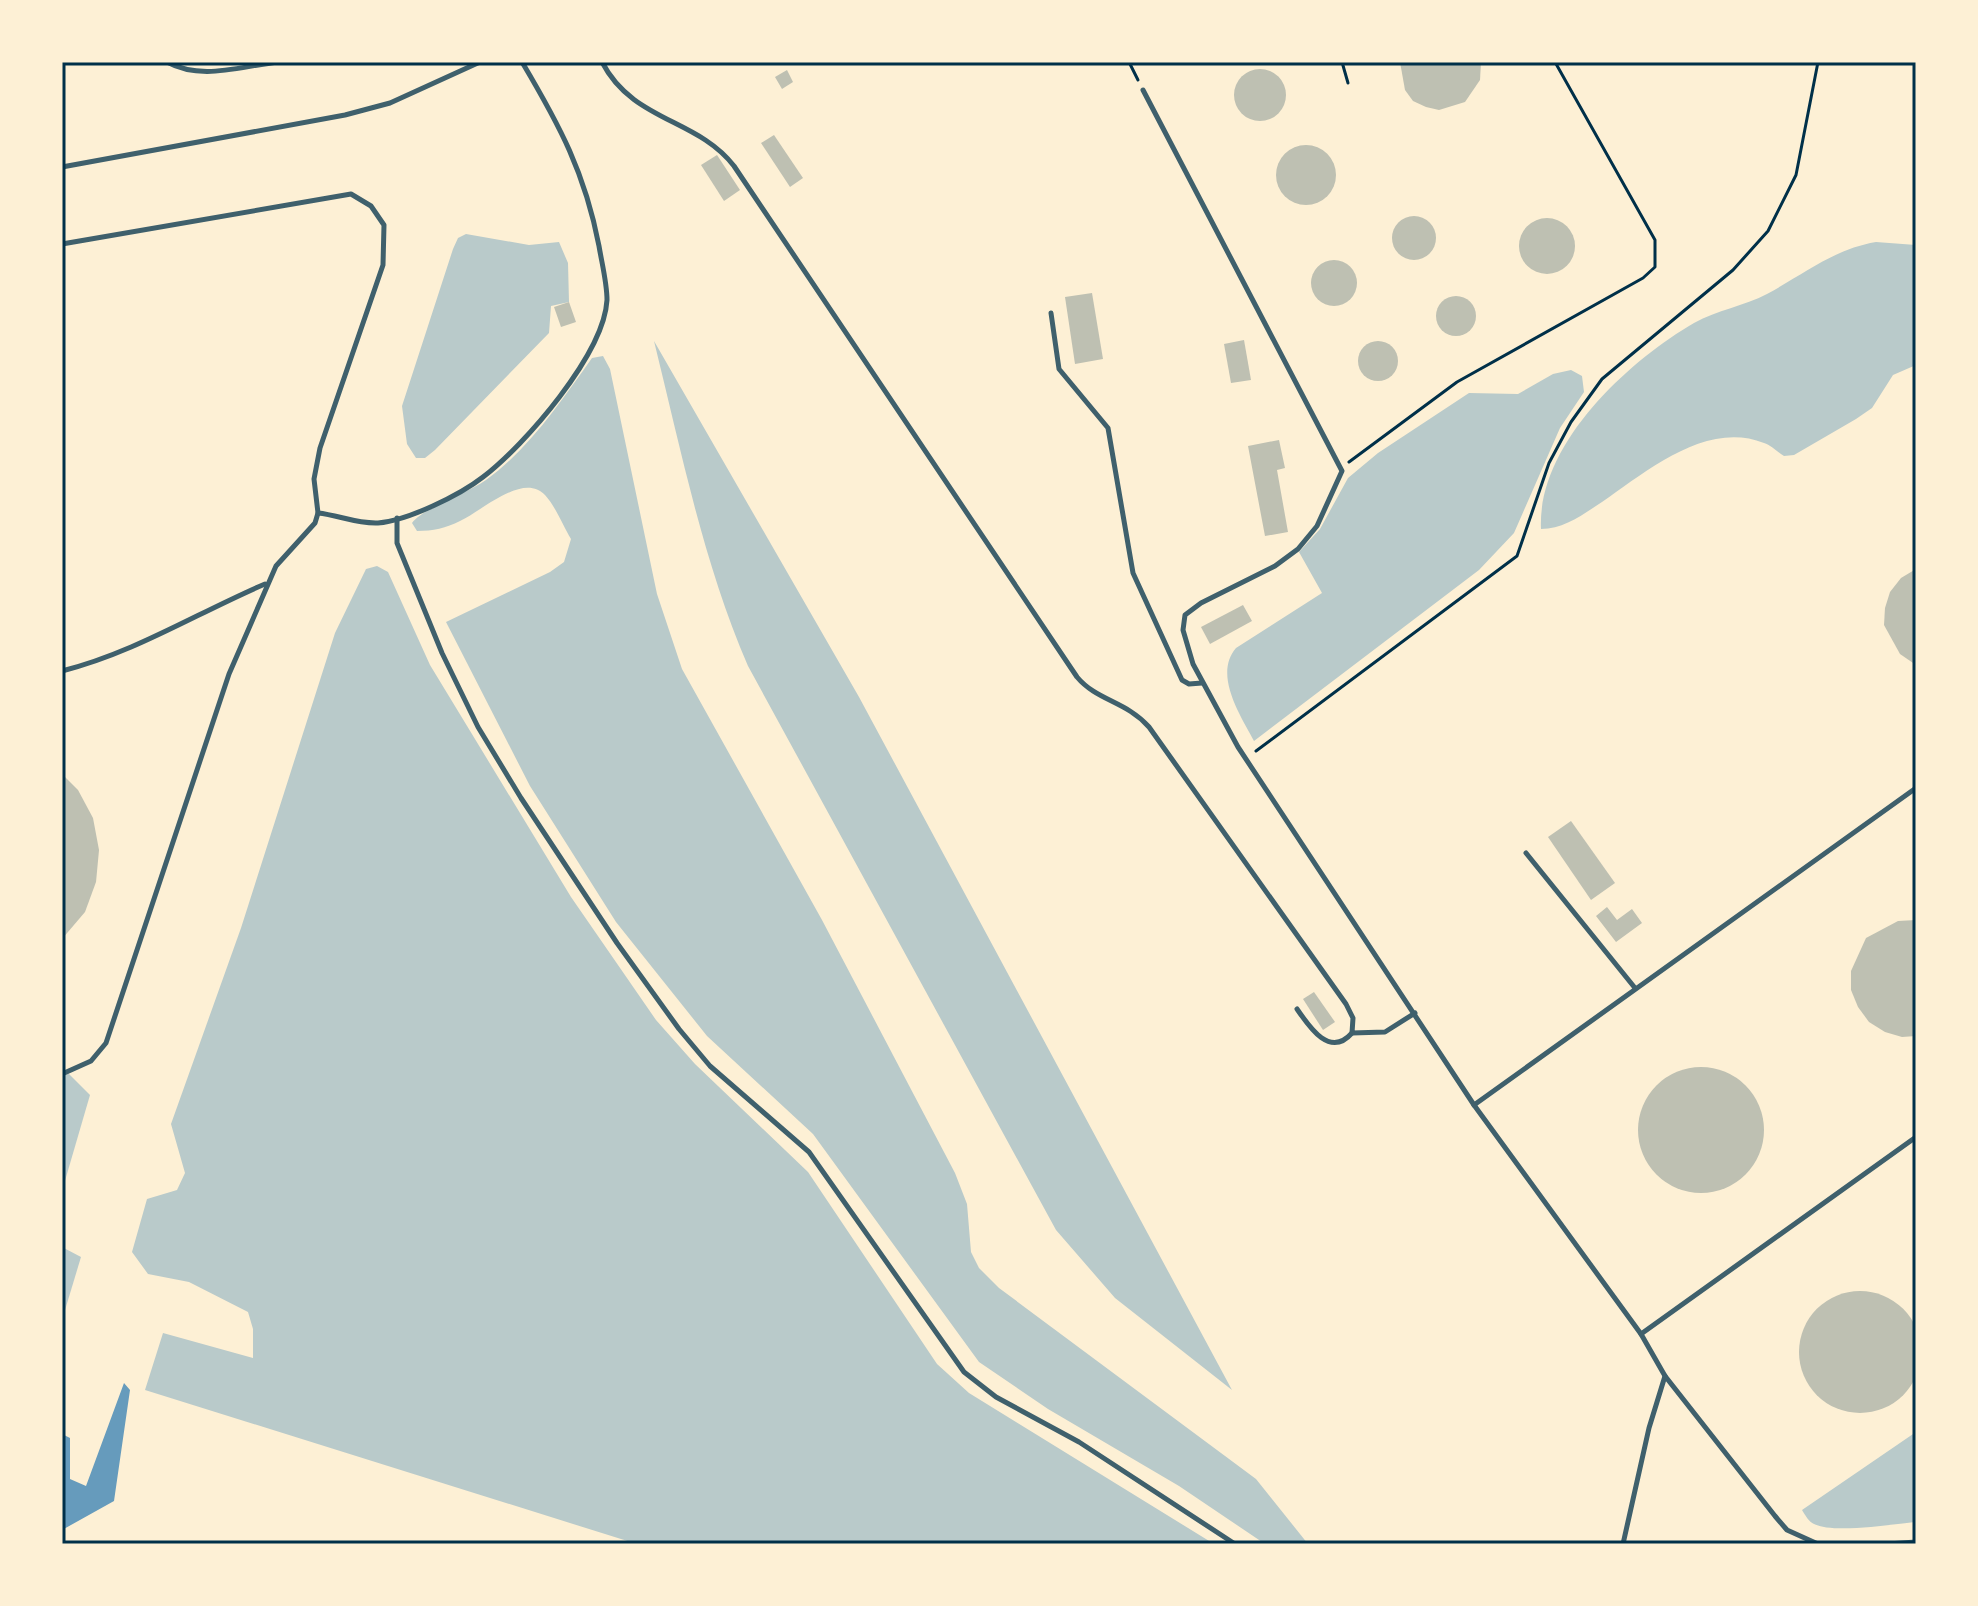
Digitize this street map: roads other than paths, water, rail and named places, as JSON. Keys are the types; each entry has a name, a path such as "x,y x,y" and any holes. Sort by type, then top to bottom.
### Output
{"lane":[{"path":"167,62 182,70 205,73 245,64 279,62"},
{"path":"62,167 345,115 390,103 431,87 480,62"},
{"path":"318,513 379,523 455,495 497,466 569,381 591,345 606,309 601,256 577,163 522,62"},
{"path":"602,62 625,95 649,112 709,141 734,166 1077,677 1093,693 1128,707 1149,727 1346,1004 1353,1018 1352,1033 1344,1041 1328,1042 1314,1034 1297,1009"},
{"path":"1143,90 1342,471 1317,526 1298,549 1275,566 1201,603 1185,615 1182,622 1185,643 1202,683 1246,758 1474,1105 1641,1334 1665,1376 1787,1530 1818,1544"},
{"path":"62,244 351,194 371,206 384,225 383,265 320,448 314,479 318,513 315,523 285,555 266,584 193,774 106,1043 91,1061 62,1074"},
{"path":"1051,313 1059,369 1108,428 1133,573 1182,680 1189,684 1202,683"},
{"path":"397,518 397,543 410,578 478,727 617,943 690,1042 741,1094 809,1152 944,1347 973,1381 1079,1442 1235,1544"},
{"path":"62,671 122,653 194,615 266,584"},
{"path":"1474,1105 1916,788"},
{"path":"1526,853 1635,988"},
{"path":"1352,1033 1385,1032 1415,1013"},
{"path":"1641,1334 1916,1137"},
{"path":"1623,1544 1649,1428 1665,1376"},
{"path":"1888,1544 1916,1542"}],"water":[{"path":"124,1383 130,1390 114,1501 62,1530 62,1434 70,1438 70,1479 86,1486"}]}
